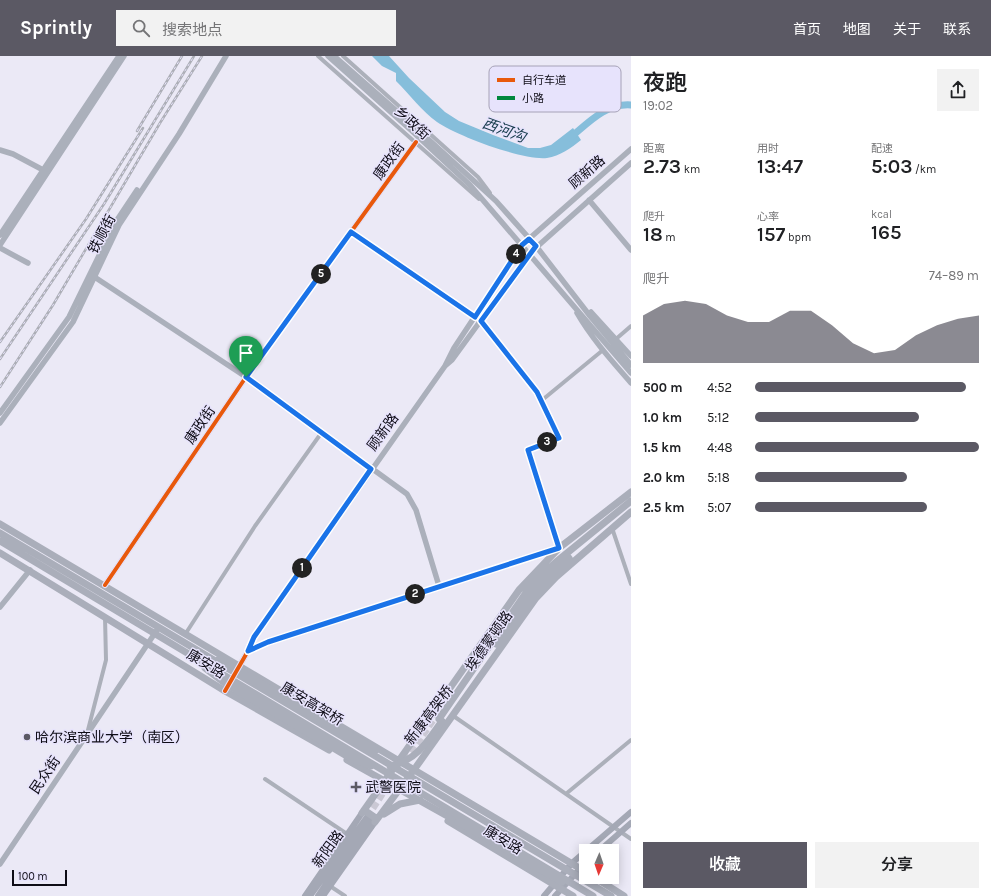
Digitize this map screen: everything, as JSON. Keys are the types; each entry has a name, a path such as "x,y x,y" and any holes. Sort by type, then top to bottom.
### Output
{"highway":[{"name":"埃德蒙顿路","path":"370,817 384,780 518,590 559,548 631,492"},
{"name":"埃德蒙顿路","path":"532,577 437,718 532,584 556,562 631,501"},
{"name":"新康高架桥","path":"138,620 226,684 357,761 371,766 393,765 410,759 425,746 541,583 631,507"},
{"name":"埃德蒙顿路","path":"370,817 400,789 536,598 556,577 631,512"},
{"name":"康安路","path":"0,524 398,759 418,773"},
{"name":"康安高架桥","path":"0,533 138,620 591,895"},
{"name":"康安高架桥","path":"0,541 611,896"},
{"name":"康安路","path":"0,553 225,691 400,789 552,877 591,895"},
{"path":"138,620 170,631 204,651 238,668 376,750 398,759"},
{"path":"418,773 431,784 559,860 595,886"},
{"path":"418,773 579,867"},
{"name":"康安路","path":"421,801 434,812 454,825 552,885 573,896"},
{"path":"370,817 398,805 421,801"},
{"path":"605,884 624,896"}],"main road":[{"name":"铁顺街","path":"0,423 16,394 70,318 115,223 176,133 222,56"},
{"name":"铁顺街","path":"0,413 73,322 93,276 118,225 179,134 226,56"},
{"path":"328,56 472,183"},
{"path":"334,56 472,183"},
{"path":"0,235 45,171 120,57"},
{"name":"康政街","path":"105,585 246,377 416,142"},
{"name":"顾新路","path":"225,691 248,651 254,637 445,366 454,348 522,245 631,149"},
{"path":"0,150 13,154 45,171"},
{"name":"顾新路","path":"445,366 452,360 536,246 631,163"},
{"path":"0,245 45,171"},
{"name":"乡政街","path":"472,183 496,201 536,246 577,297 631,356"},
{"name":"乡政街","path":"472,183 490,207 570,301 587,317"},
{"path":"589,200 631,250"},
{"path":"0,248 28,263"},
{"path":"93,276 246,377 407,494 411,500 439,586"},
{"name":"乡政街","path":"577,297 587,317"},
{"name":"乡政街","path":"570,301 585,326 631,383"},
{"path":"587,317 631,365"},
{"path":"587,317 631,373"},
{"path":"0,408 16,394"},
{"path":"0,427 15,405 16,394"},
{"path":"248,651 268,642 559,548"},
{"path":"0,607 30,570"},
{"name":"民众街","path":"0,864 164,620"},
{"path":"544,896 572,863 631,812"},
{"path":"305,896 347,834 370,817"},
{"path":"323,896 370,817"},
{"name":"新阳路","path":"310,896 370,817"},
{"name":"新阳路","path":"318,896 370,817"},
{"path":"607,844 631,823"},
{"path":"556,896 560,889 579,873"}],"street":[{"name":"乡政街","path":"318,56 416,142 469,191 490,207"},
{"name":"乡政街","path":"343,56 478,177 496,201"},
{"path":"351,232 475,317"},
{"path":"481,321 537,392 559,438 528,450 559,548"},
{"path":"616,339 631,326"},
{"path":"542,401 603,350"},
{"path":"186,633 255,526 322,432"},
{"path":"612,528 631,584"},
{"path":"88,733 106,660 104,630 105,616"},
{"path":"452,715 567,793 631,839"},
{"path":"567,793 631,740"},
{"path":"265,779 347,834"},
{"path":"330,886 345,896"}],"water":[{"path":"372,56 389,56 409,78 445,112 459,121 493,135 528,148 540,148 551,145 573,128 581,140 561,154 547,158 536,158 507,152 459,134 432,118 396,81 396,73 382,66"}],"waterway":[{"name":"西河沟","path":"621,105 631,105"},
{"name":"西河沟","path":"570,138 591,120 603,112"}],"tunnel":[{"path":"405,761 435,717"},
{"path":"367,817 392,779"}],"railway":[{"path":"137,131 182,56"},
{"path":"0,359 104,204 194,56"},
{"path":"0,387 53,305 160,123 202,56"},
{"path":"0,342 86,219 143,128"}],"marked path":[{"path":"351,232 475,317"}],"cycle path":[{"path":"105,585 246,377 416,142"},
{"path":"225,691 248,651 268,642 559,548 528,450 559,438 537,392 481,321"}],"place":[{"name":"哈尔滨商业大学（南区）","path":"27,737"},
{"name":"武警医院","path":"356,787"}],"route":[{"path":"351,232 475,317 522,245 529,239 536,246 481,321 537,392 559,438 528,450 559,548 268,642 248,651 254,637 371,469 246,377 351,232"}]}
